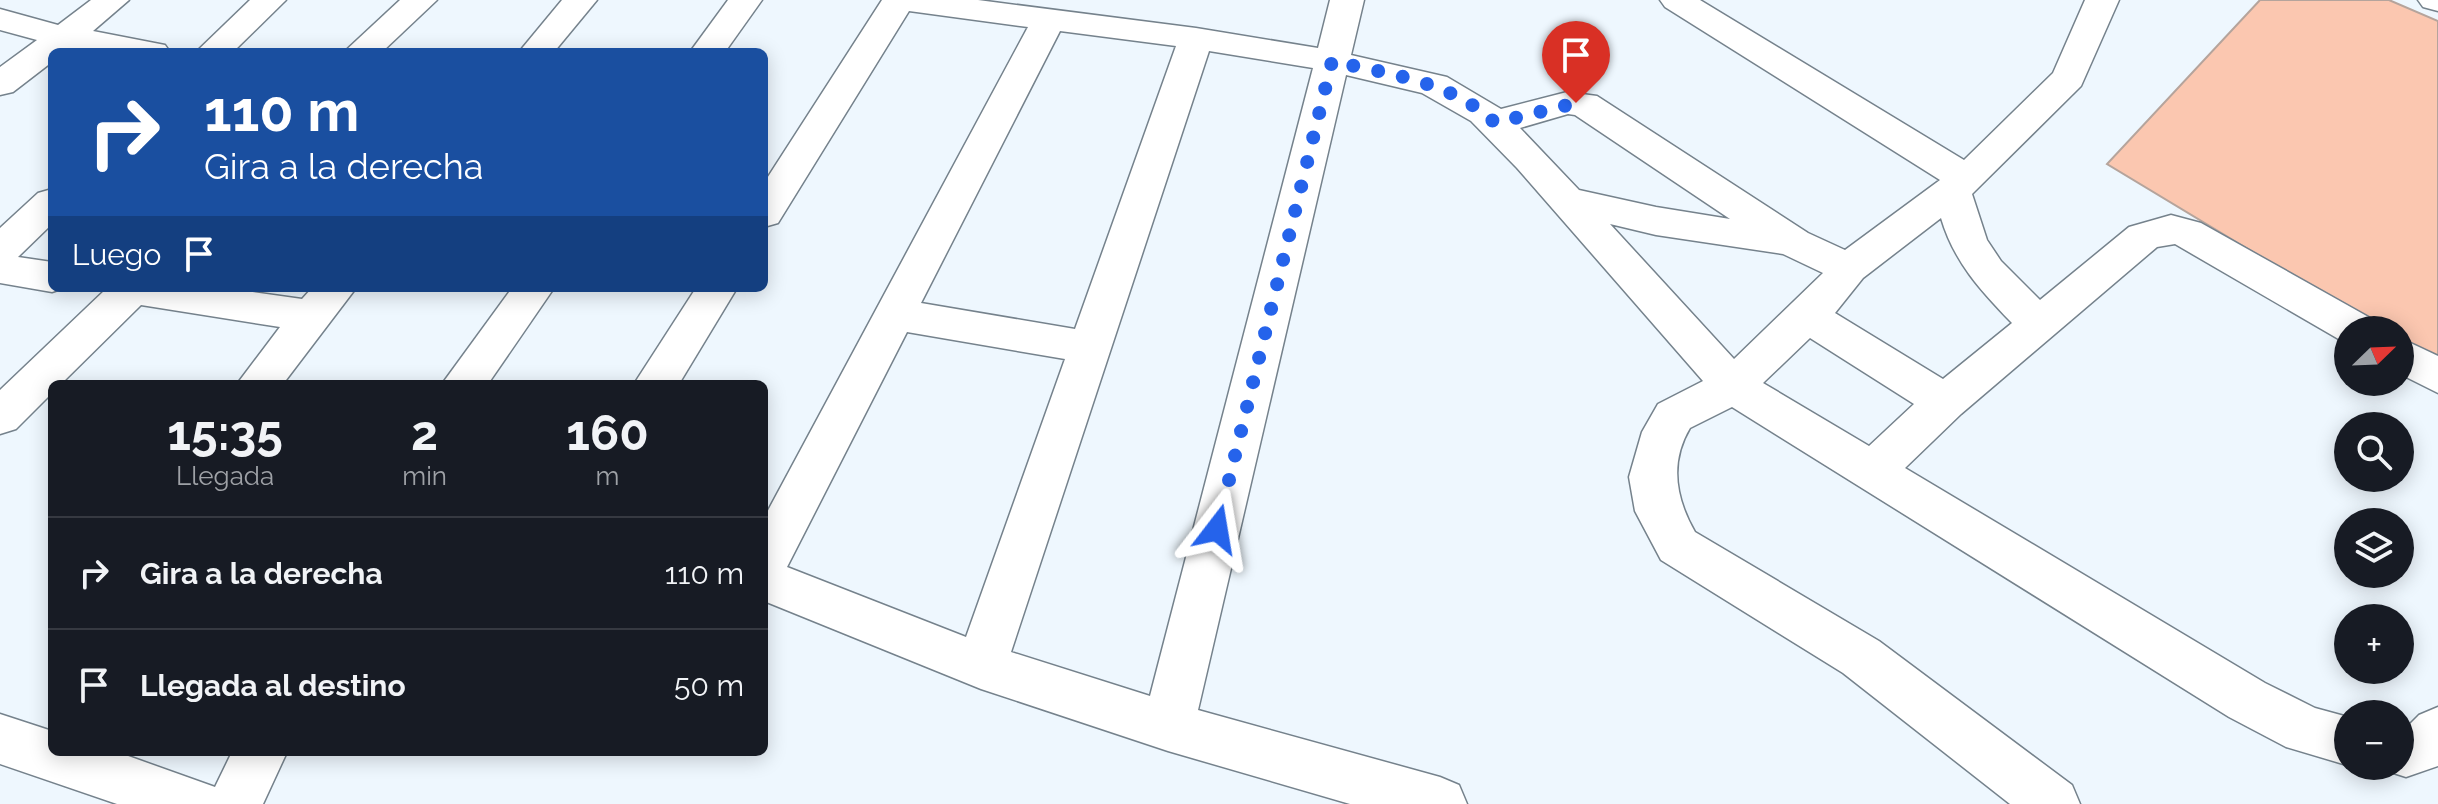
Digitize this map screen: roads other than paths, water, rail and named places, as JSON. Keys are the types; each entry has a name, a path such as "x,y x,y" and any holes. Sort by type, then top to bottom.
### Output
{"street":[{"path":"49,48 112,0"},
{"path":"217,48 269,0"},
{"path":"366,48 420,0"},
{"path":"539,48 580,0"},
{"path":"710,48 745,0"},
{"path":"768,208 899,0 1196,38 1332,61 1434,85 1484,113 1495,123 1733,386 2247,700 2305,730 2334,738"},
{"path":"1168,726 1347,0"},
{"path":"1677,0 1959,184 1968,243 1987,271 2038,324"},
{"path":"2053,804 1861,657 1678,546 1658,511 1652,477 1664,432 1674,416 1733,386 1807,316 1849,268 1959,184 2069,78 2106,0"},
{"path":"0,19 64,37 129,48"},
{"path":"768,556 1049,19"},
{"path":"981,666 1196,38"},
{"path":"0,84 48,49"},
{"path":"1495,123 1567,103 1584,104 1794,243 1849,268"},
{"path":"1567,200 1656,221 1794,243"},
{"path":"0,251 48,206"},
{"path":"1872,471 1945,402 2143,237 2171,229 2187,233 2334,317"},
{"path":"0,269 48,276"},
{"path":"49,380 128,292"},
{"path":"187,292 324,302"},
{"path":"467,380 531,292"},
{"path":"659,380 714,292"},
{"path":"262,380 324,302"},
{"path":"894,314 1090,347"},
{"path":"1807,316 1945,402"},
{"path":"2414,362 2438,376"},
{"path":"0,417 44,385"},
{"path":"768,581 981,666 1168,726 1440,804"},
{"path":"2414,750 2432,742 2438,732"},
{"path":"18,745 48,755"},
{"path":"51,756 195,804"},
{"path":"235,804 258,756"}]}
